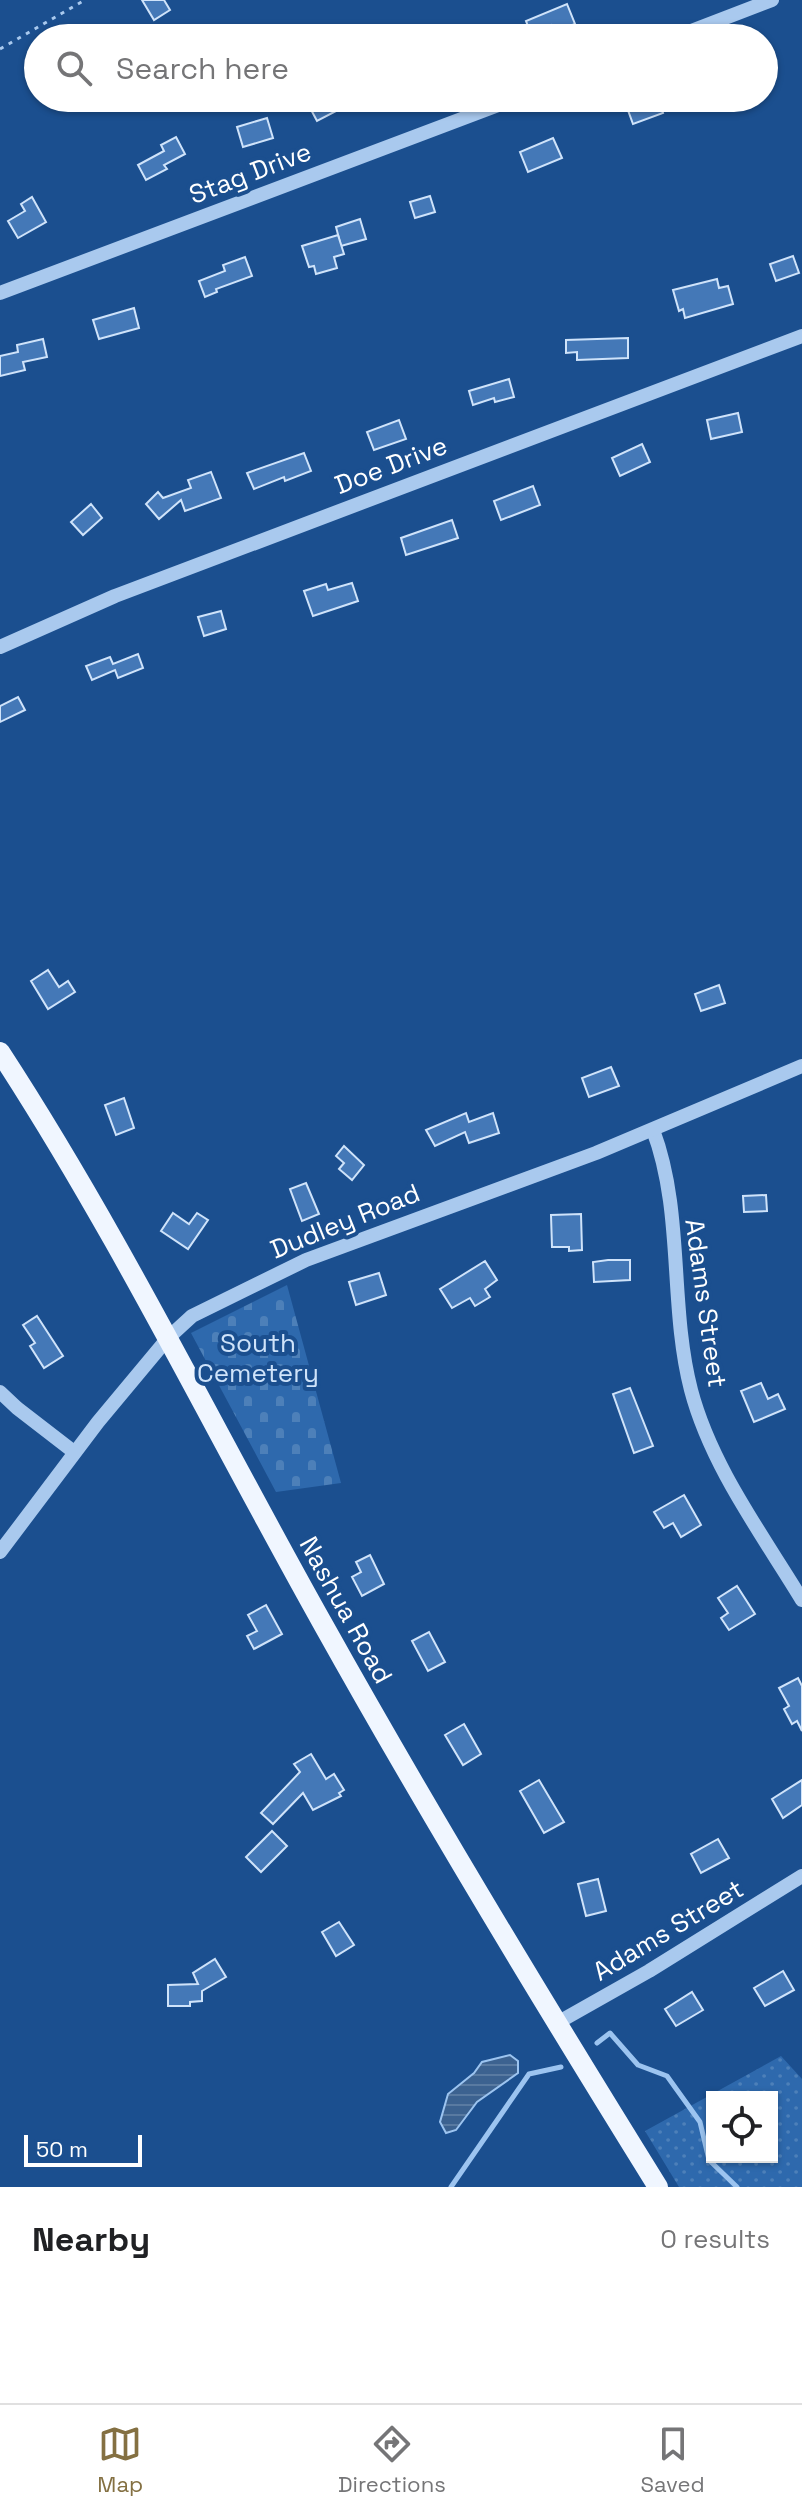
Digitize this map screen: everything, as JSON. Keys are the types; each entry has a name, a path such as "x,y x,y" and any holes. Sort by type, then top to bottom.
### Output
{"main road":[{"name":"Nashua Road","path":"0,1052 83,1185 324,1626 448,1843 658,2187"}],"street":[{"path":"709,24 772,0"},
{"name":"Stag Drive","path":"0,293 480,112"},
{"name":"Doe Drive","path":"0,647 115,596 802,336"},
{"name":"Dudley Road","path":"0,1552 74,1452 168,1338 204,1309 296,1265 653,1130 802,1066"},
{"name":"Adams Street","path":"653,1130 666,1182 687,1365 697,1407 720,1463 802,1600"},
{"path":"0,1392 74,1452"},
{"name":"Adams Street","path":"557,2023 649,1971 802,1876"}],"path":[{"path":"43,24 85,0"},
{"path":"0,49 24,35"}],"green space":[{"name":"South Cemetery","path":"287,1285 341,1483 276,1492 191,1333"},
{"path":"781,2056 802,2079 802,2187 679,2187 645,2131 706,2097 706,2163 778,2163 778,2091 718,2091"}],"shaded area":[{"path":"510,2055 518,2061 518,2073 477,2102 456,2130 446,2133 440,2122 448,2094 474,2073 482,2062"}],"building":[{"path":"142,0 164,0 170,10 154,20"},
{"path":"567,4 575,24 527,24 526,21"},
{"path":"312,112 334,112 317,121"},
{"path":"629,112 663,113 633,124"},
{"path":"267,118 273,138 243,147 237,127"},
{"path":"176,137 185,154 164,165 167,169 146,180 138,165 164,151 161,145"},
{"path":"553,138 562,158 528,172 520,152"},
{"path":"430,196 435,212 415,218 410,202"},
{"path":"32,197 46,222 18,238 8,221 25,211 21,204"},
{"path":"360,219 366,239 341,246 336,227"},
{"path":"338,235 344,254 334,257 337,268 316,274 314,266 309,267 302,246"},
{"path":"793,256 799,273 776,281 770,264"},
{"path":"245,257 252,276 216,289 217,292 205,297 199,281 225,271 223,265"},
{"path":"717,279 719,288 728,286 733,304 685,318 683,309 679,311 673,290"},
{"path":"134,308 139,328 99,339 93,320"},
{"path":"628,338 628,358 577,360 577,352 566,353 566,340"},
{"path":"43,339 47,357 23,362 25,370 0,376 0,356 18,352 17,345"},
{"path":"509,379 514,397 495,402 494,398 473,405 469,391"},
{"path":"738,413 742,432 711,439 707,420"},
{"path":"399,420 406,439 374,450 367,432"},
{"path":"642,444 650,462 620,476 612,458"},
{"path":"304,453 311,471 285,481 284,477 254,489 247,473"},
{"path":"211,472 221,498 185,511 181,500 159,519 146,504 158,492 163,498 191,488 188,480"},
{"path":"533,486 540,505 501,520 494,501"},
{"path":"91,504 102,518 83,535 71,522"},
{"path":"452,520 458,538 406,555 401,538"},
{"path":"352,583 358,601 313,616 304,591 326,584 328,590"},
{"path":"221,611 226,629 204,636 198,617"},
{"path":"138,654 143,668 118,678 115,670 92,680 86,666 110,657 113,664"},
{"path":"18,697 25,710 0,722 0,706"},
{"path":"48,970 59,987 68,981 75,992 48,1009 31,981"},
{"path":"719,985 725,1003 701,1011 695,994"},
{"path":"611,1067 619,1086 589,1097 582,1078"},
{"path":"124,1098 134,1128 116,1135 105,1105"},
{"path":"466,1113 469,1122 493,1113 499,1133 469,1143 465,1132 435,1146 426,1130"},
{"path":"344,1146 364,1165 352,1180 339,1169 344,1163 336,1156"},
{"path":"306,1183 319,1214 302,1221 290,1189"},
{"path":"766,1195 767,1211 744,1212 743,1196"},
{"path":"173,1213 189,1224 197,1213 208,1220 188,1249 161,1231"},
{"path":"581,1214 582,1250 552,1247 551,1215"},
{"path":"630,1260 630,1280 594,1282 593,1262"},
{"path":"485,1261 497,1280 485,1289 490,1297 475,1306 470,1298 452,1308 440,1289"},
{"path":"379,1273 386,1295 356,1305 349,1282"},
{"path":"37,1316 63,1356 44,1368 30,1346 35,1343 23,1325"},
{"path":"761,1383 768,1399 778,1394 785,1409 754,1422 741,1391"},
{"path":"630,1388 653,1446 634,1453 613,1394"},
{"path":"684,1495 701,1525 681,1537 673,1523 664,1528 654,1512"},
{"path":"370,1555 384,1584 362,1596 352,1577 361,1572 356,1562"},
{"path":"737,1586 755,1614 729,1630 721,1618 728,1613 718,1598"},
{"path":"266,1605 282,1634 254,1649 247,1636 257,1631 248,1615"},
{"path":"429,1632 445,1662 428,1671 412,1641"},
{"path":"798,1678 802,1686 802,1731 797,1721 792,1724 784,1709 789,1706 779,1688"},
{"path":"464,1724 481,1754 463,1765 445,1735"},
{"path":"311,1754 326,1779 334,1774 344,1790 339,1793 341,1796 313,1810 303,1793 273,1824 261,1813 300,1772 294,1764"},
{"path":"539,1780 564,1822 544,1833 520,1791"},
{"path":"802,1780 802,1805 783,1818 772,1799"},
{"path":"272,1831 287,1846 261,1872 246,1857"},
{"path":"718,1839 729,1858 701,1873 691,1854"},
{"path":"598,1879 606,1911 586,1916 578,1884"},
{"path":"339,1922 354,1945 336,1956 322,1932"},
{"path":"215,1959 226,1977 202,1991 202,2001 190,2002 190,2006 168,2006 168,1985 198,1984 193,1973"},
{"path":"783,1971 794,1990 765,2006 754,1988"},
{"path":"692,1992 703,2010 676,2026 665,2009"}],"waterway":[{"path":"597,2043 610,2033 638,2065 667,2076 700,2122 709,2160 737,2187"},
{"path":"451,2187 529,2074 561,2067"}]}
